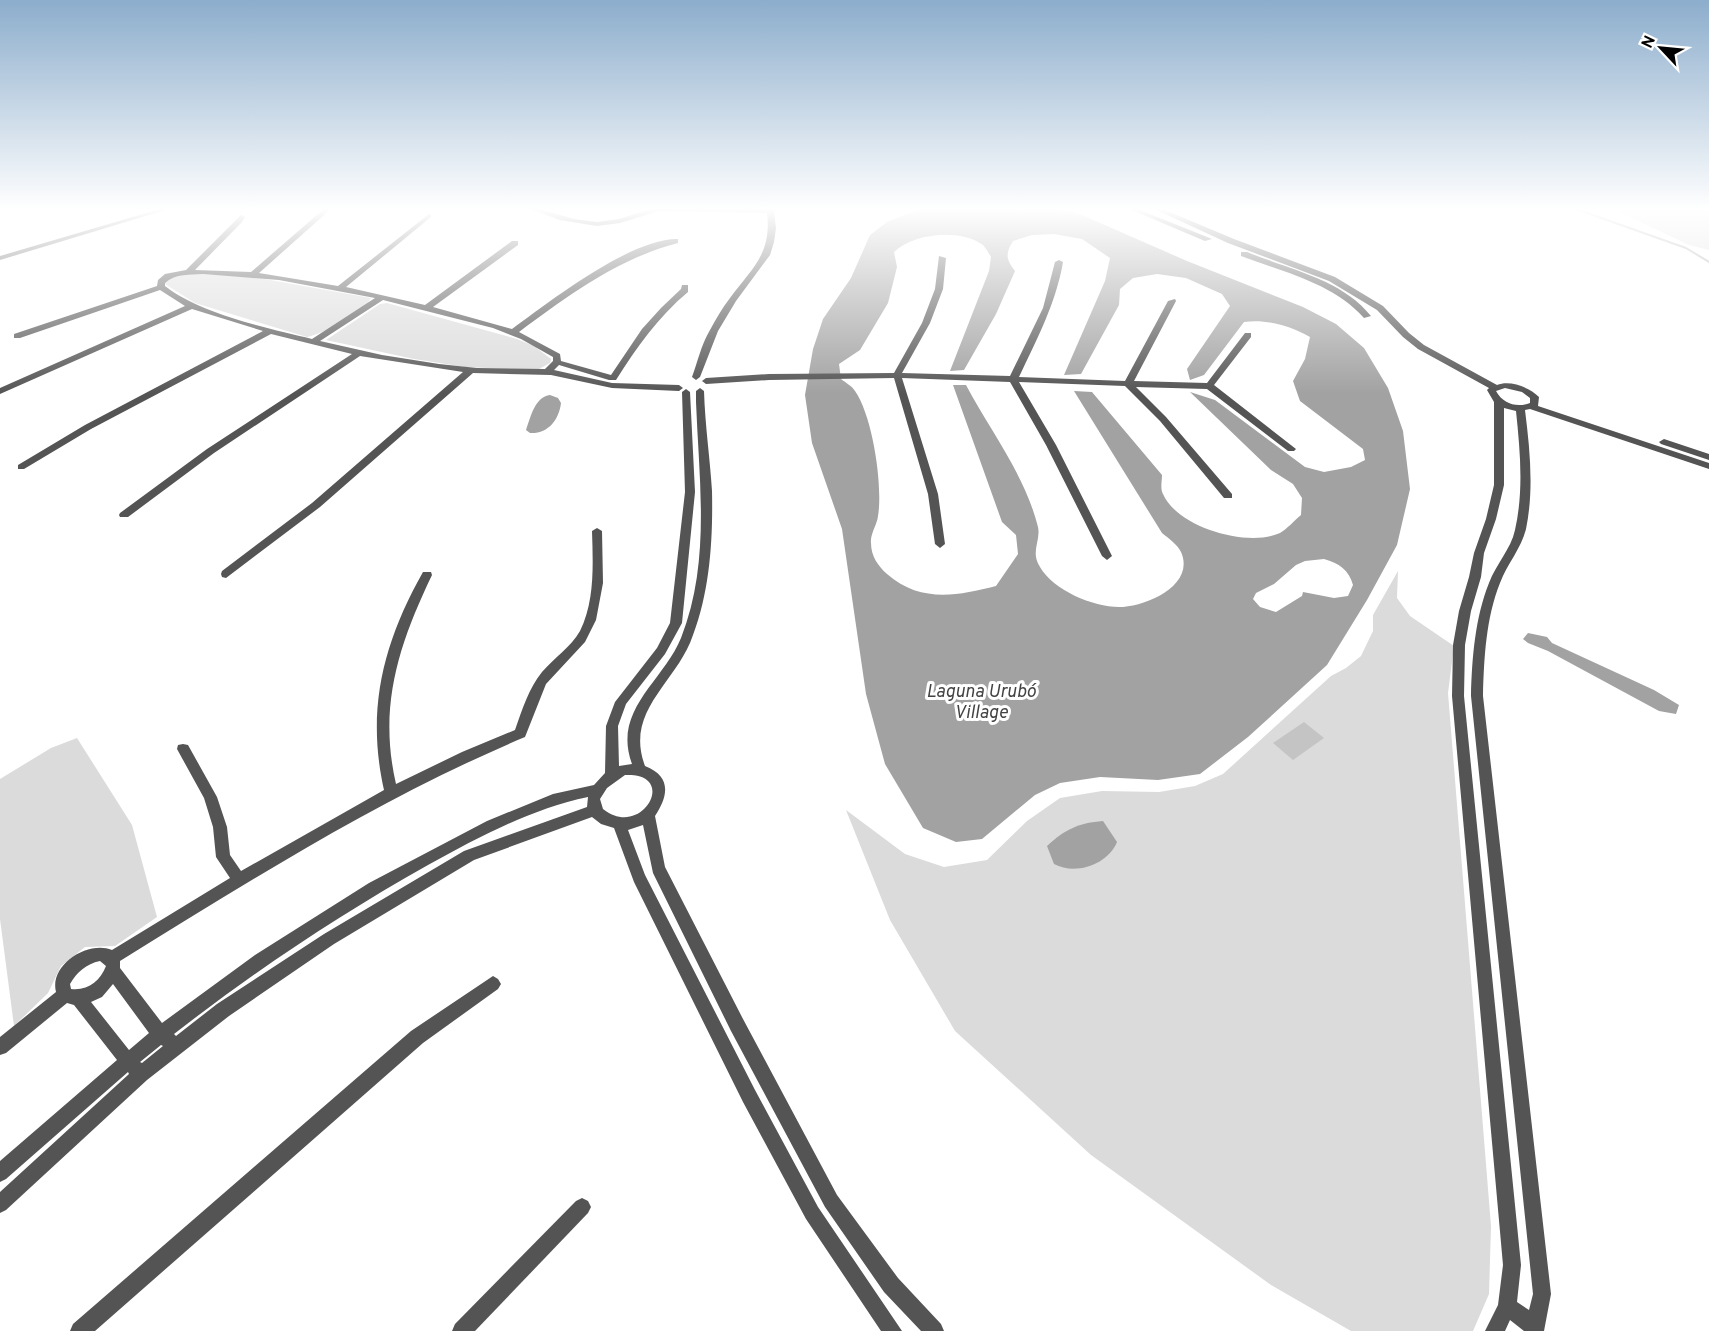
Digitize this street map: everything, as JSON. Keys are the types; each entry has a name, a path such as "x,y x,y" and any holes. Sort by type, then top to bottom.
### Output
{"street":[{"path":"254,274 258,270"},
{"path":"340,288 362,270"},
{"path":"428,307 478,270"},
{"path":"513,332 604,270"},
{"path":"558,363 613,378 682,387 696,377 709,340 731,302 759,270"},
{"path":"940,544 933,494 897,375 926,323 939,289 941,270"},
{"path":"1013,380 1038,329 1058,270"},
{"path":"1289,270 1335,291 1362,309 1366,316"},
{"path":"1308,270 1332,279 1380,308 1406,335 1421,346 1494,387 1504,385 1518,387 1531,393 1525,458 1526,502 1519,536 1494,585 1478,653 1477,696 1483,764 1542,1294 1534,1329 1507,1306"},
{"path":"161,286 160,282 168,276 189,272 254,274 340,288 428,307 513,332 557,356 558,363"},
{"path":"17,336 161,286 193,305 270,331 360,352 471,370 511,373 547,372 602,384 639,388 741,384 755,379 807,374 1209,386 1291,449"},
{"path":"613,378 641,334 656,316 685,290 685,286"},
{"path":"314,342 381,298"},
{"path":"1128,384 1172,301"},
{"path":"0,391 193,305"},
{"path":"21,467 118,411 270,331"},
{"path":"1209,386 1248,335"},
{"path":"123,515 194,461 360,352"},
{"path":"547,372 558,363"},
{"path":"226,574 316,506 471,370"},
{"path":"640,770 633,748 635,724 643,705 680,652 699,597 706,479 702,442 704,386 696,377"},
{"path":"1013,380 1051,445 1107,556"},
{"path":"1128,384 1163,419 1228,496"},
{"path":"612,774 612,726 621,702 661,651 676,623 686,542 690,447 682,387"},
{"path":"1494,387 1491,394 1499,402 1530,405 1709,457"},
{"path":"1496,1331 1507,1306 1512,1265 1458,696 1459,645 1479,553 1491,519 1498,485 1499,402"},
{"path":"1530,405 1709,466"},
{"path":"0,1047 72,996 95,992 103,985 112,964 238,879 391,791 470,753 520,733 543,680 584,633 595,603 599,571 597,531"},
{"path":"686,542 704,541"},
{"path":"391,791 383,765 382,737 386,687 393,652 427,575"},
{"path":"646,672 662,677"},
{"path":"183,749 210,797 220,827 223,857 238,879"},
{"path":"1463,758 1483,764"},
{"path":"624,770 640,770 655,778 660,786 660,796 656,806 637,822 619,824 602,818 596,810 594,801 596,790 603,781 612,774 624,770"},
{"path":"0,1173 160,1034 274,948 373,887 492,824 572,794 596,790"},
{"path":"0,1204 141,1074 223,1010 329,939 469,855 596,810"},
{"path":"648,815 658,868 737,1025 831,1201 891,1286 934,1331"},
{"path":"619,824 639,877 749,1096 812,1213 892,1331"},
{"path":"373,887 380,909"},
{"path":"141,1074 62,984 69,970 76,963 92,955 100,954 112,964 160,1034 176,1046"},
{"path":"80,1331 417,1038 493,984"},
{"path":"462,1331 582,1207"}],"shaded area":[{"path":"205,274 259,278 371,298 360,310 342,322 307,337 195,303 165,284 165,280 175,275"},
{"path":"387,303 517,339 534,346 551,359 550,363 537,370 465,367 414,359 326,340 380,304"},
{"path":"1398,571 1397,598 1410,616 1454,646 1448,693 1491,1226 1489,1294 1473,1331 1351,1331 1271,1285 1091,1155 955,1031 890,920 846,810 905,854 944,867 987,860 1027,821 1060,798 1102,791 1159,792 1195,786 1223,774 1331,676 1361,656 1373,631 1373,615"},
{"path":"77,738 132,825 157,917 115,946 85,947 61,966 48,993 14,1026 0,919 0,779 51,748"}],"water":[{"name":"Laguna Urubó Village","path":"854,270 896,270 888,303 860,350 839,364 841,379 854,389 872,434 878,470 879,503 871,540 872,552 881,568 900,583 912,590 939,595 996,586 1018,554 1016,535 1002,522 953,385 966,385 1025,489 1039,532 1036,556 1040,567 1054,583 1064,590 1098,604 1119,607 1154,599 1175,584 1184,564 1180,549 1162,533 1074,391 1092,392 1162,475 1162,492 1171,506 1197,525 1214,532 1250,538 1280,533 1301,515 1302,498 1293,484 1271,470 1190,392 1215,400 1305,467 1324,472 1351,467 1365,460 1363,449 1300,401 1293,381 1305,359 1310,337 1303,333 1270,323 1244,322 1204,375 1190,380 1187,369 1230,306 1222,294 1186,278 1157,274 1133,278 1120,289 1119,305 1081,374 1064,375 1105,281 1107,270 1210,270 1303,307 1336,324 1364,348 1388,388 1403,431 1410,489 1397,545 1327,665 1248,737 1200,774 1158,780 1100,777 1060,783 1035,795 982,839 956,842 923,828 885,764 866,694 842,529 812,443 805,395 813,349 823,319","holes":["1324,559 1334,563 1349,575 1353,585 1348,596 1334,598 1303,592 1302,596 1276,612 1260,607 1253,599 1256,593 1274,584 1296,565 1305,561"]},
{"name":"Laguna Urubó Village","path":"989,271 1015,271 996,314 964,370 950,371"},
{"path":"550,395 558,398 561,403 558,415 552,425 542,431 530,433 526,430 534,408 541,399"},
{"path":"1528,633 1547,637 1552,643 1654,690 1679,705 1676,714 1659,711 1548,651 1528,643 1523,639"},
{"path":"1103,821 1117,842 1113,850 1099,862 1090,866 1072,869 1054,864 1047,846 1066,831 1087,823"}],"building":[{"path":"1304,722 1324,738 1293,760 1273,743"}]}
